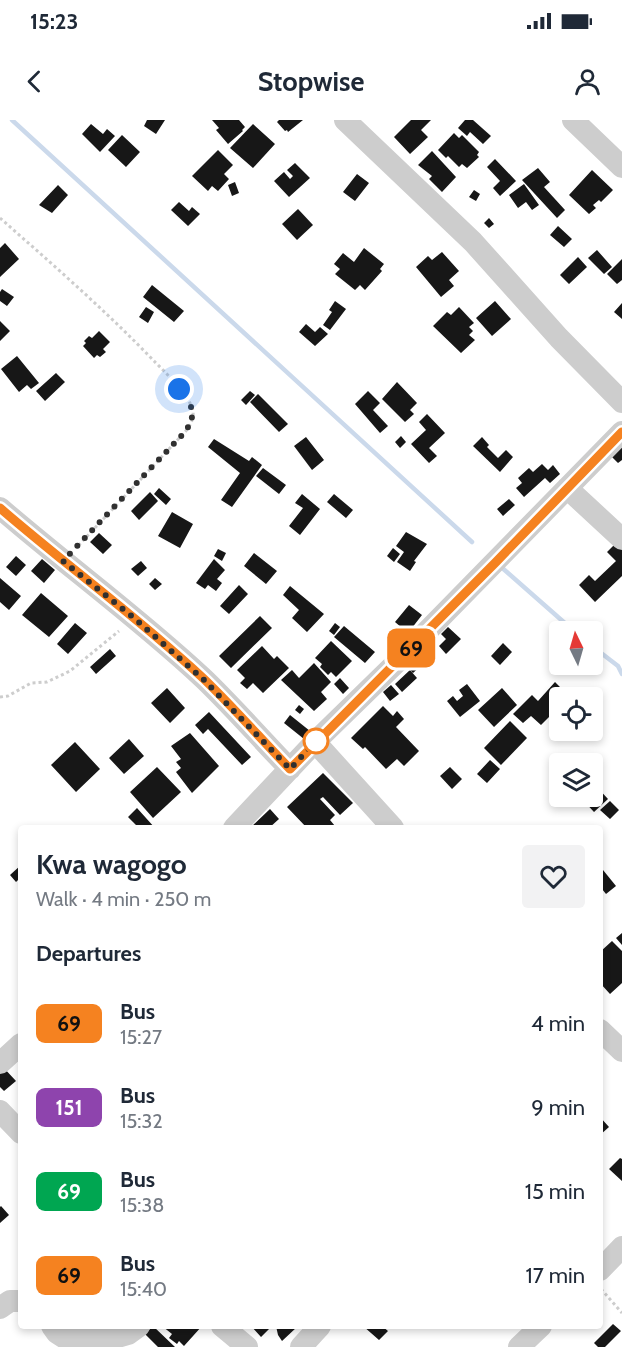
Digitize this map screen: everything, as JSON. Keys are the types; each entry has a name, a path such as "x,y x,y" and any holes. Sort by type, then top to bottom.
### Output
{"street":[{"path":"345,120 473,242 559,338 622,402"},
{"path":"573,120 622,167"},
{"path":"237,825 315,742 396,663 622,432"},
{"path":"567,489 622,539"},
{"path":"0,508 134,618 203,679 290,769"},
{"path":"315,742 390,825"},
{"path":"0,1063 18,1047"},
{"path":"0,1111 18,1130"},
{"path":"603,1267 622,1247"},
{"path":"0,1308 10,1301 18,1301"},
{"path":"54,1329 68,1340 114,1338 128,1334 135,1329"},
{"path":"226,1329 247,1347"},
{"path":"301,1347 317,1329"},
{"path":"519,1347 538,1329"}],"path":[{"path":"0,218 123,329 170,377 188,400 193,411 192,422 185,432 63,561"},
{"path":"0,697 8,696 31,683 47,682 70,672 134,618"},
{"path":"603,1291 622,1313"}],"building":[{"path":"147,120 165,120 156,134 144,126"},
{"path":"212,120 239,120 245,127 228,144 216,130 219,128"},
{"path":"279,120 303,120 288,132 277,122"},
{"path":"411,120 431,120 421,130 428,137 410,154 394,137"},
{"path":"465,120 473,120 491,136 483,144 470,132 467,136 458,128"},
{"path":"91,124 103,134 107,129 115,136 100,152 82,134"},
{"path":"253,124 275,144 253,168 230,148"},
{"path":"454,133 459,138 462,135 479,152 477,155 479,157 467,168 462,164 459,167 438,150"},
{"path":"122,135 140,152 126,167 108,150"},
{"path":"218,150 233,165 224,174 229,179 218,191 212,186 208,191 192,176"},
{"path":"432,151 456,177 442,192 429,179 432,176 418,165"},
{"path":"495,159 516,181 500,196 493,188 500,181 487,167"},
{"path":"295,163 310,178 289,197 274,181 284,172 290,179 293,176 287,170"},
{"path":"538,168 550,182 544,187 565,210 557,218 522,180"},
{"path":"592,170 613,190 601,202 599,200 593,205 596,208 589,214 569,195"},
{"path":"357,174 369,183 355,201 343,192"},
{"path":"235,182 239,193 232,196 228,185"},
{"path":"524,184 539,205 532,210 526,202 518,208 509,195"},
{"path":"58,185 68,195 52,213 39,205"},
{"path":"474,190 480,194 476,201 469,197"},
{"path":"179,202 189,211 192,207 200,214 188,226 171,210"},
{"path":"298,209 313,225 297,240 282,224"},
{"path":"489,218 494,224 489,228 484,223"},
{"path":"558,226 572,239 564,247 550,235"},
{"path":"5,243 19,259 0,277 0,248"},
{"path":"364,248 384,264 380,269 382,271 365,290 360,285 355,290 335,274 340,269 334,264 343,253 354,262"},
{"path":"597,250 612,267 604,274 588,258"},
{"path":"442,252 459,271 449,280 454,286 441,297 416,267 428,256 432,260"},
{"path":"578,257 587,267 569,284 560,275"},
{"path":"622,259 622,280 617,284 607,274"},
{"path":"152,285 184,311 174,322 143,297"},
{"path":"2,289 14,297 7,306 0,301"},
{"path":"335,301 346,309 330,330 323,325 332,312 329,310"},
{"path":"495,301 511,319 492,336 476,318"},
{"path":"622,303 622,319 614,312"},
{"path":"146,307 154,312 148,323 139,317"},
{"path":"459,307 474,323 469,327 473,331 469,335 475,340 461,353 433,326 447,312 451,315"},
{"path":"0,321 10,331 0,341"},
{"path":"306,324 315,332 320,327 328,334 315,346 299,332"},
{"path":"99,331 110,342 103,349 106,352 94,358 83,346 89,336 92,338"},
{"path":"17,356 39,383 31,389 27,385 19,392 1,369"},
{"path":"56,373 65,382 45,401 36,391"},
{"path":"397,382 417,403 410,410 414,414 405,422 382,399"},
{"path":"250,391 255,395 246,405 241,400"},
{"path":"368,391 380,403 373,410 388,426 380,433 355,404"},
{"path":"258,394 288,424 279,432 250,402"},
{"path":"427,414 445,433 429,448 437,456 429,463 411,444 426,430 419,422"},
{"path":"401,436 406,442 400,448 395,442"},
{"path":"306,437 324,460 312,470 294,446"},
{"path":"482,437 489,445 487,447 498,458 506,450 513,457 500,472 473,446"},
{"path":"214,439 249,461 252,457 262,465 232,507 221,500 240,473 208,447"},
{"path":"622,441 622,460 618,463 609,454"},
{"path":"542,464 548,470 553,465 560,474 550,483 545,478 524,497 516,488 522,483 518,478 529,468 533,472"},
{"path":"263,468 286,485 279,494 256,476"},
{"path":"159,488 171,499 166,505 154,494"},
{"path":"150,492 158,501 139,520 131,511"},
{"path":"302,494 320,509 300,535 289,526 303,508 295,503"},
{"path":"334,494 353,510 346,518 327,502"},
{"path":"509,499 515,505 503,516 497,509"},
{"path":"172,512 193,524 180,548 158,536"},
{"path":"406,532 427,544 414,561 416,562 410,571 397,562 404,552 396,546"},
{"path":"99,533 112,545 103,554 90,542"},
{"path":"618,541 622,545 622,576 595,602 579,585 589,575 595,581 616,561 607,552"},
{"path":"393,548 400,554 394,562 387,556"},
{"path":"218,549 226,553 222,561 214,556"},
{"path":"254,553 277,571 266,584 244,566"},
{"path":"16,556 26,565 16,576 6,567"},
{"path":"42,559 55,570 44,583 31,571"},
{"path":"214,559 225,570 217,579 222,583 216,591 208,585 205,589 196,583"},
{"path":"141,561 147,568 138,576 131,569"},
{"path":"0,578 21,596 9,610 0,602"},
{"path":"155,578 162,584 155,590 149,584"},
{"path":"239,585 248,594 229,614 220,606"},
{"path":"290,586 324,614 307,632 292,618 299,610 283,595"},
{"path":"41,593 68,616 49,637 22,615"},
{"path":"409,605 422,615 408,633 395,622"},
{"path":"260,616 272,628 231,668 219,656"},
{"path":"75,623 87,633 68,654 57,644"},
{"path":"335,623 340,627 334,635 329,631"},
{"path":"344,626 375,652 365,663 334,637"},
{"path":"448,627 461,639 446,654 439,646 446,639 441,634"},
{"path":"331,641 352,661 336,677 331,672 328,675 320,667 322,664 315,658"},
{"path":"503,643 512,652 500,665 491,656"},
{"path":"262,646 274,659 277,656 289,668 263,693 253,683 247,689 240,683 245,678 237,670"},
{"path":"110,649 116,656 96,674 90,667"},
{"path":"416,658 422,665 413,673 407,666"},
{"path":"314,663 331,682 321,692 327,699 314,711 281,680 292,670 299,678"},
{"path":"410,670 417,678 402,692 395,684"},
{"path":"340,678 349,688 343,694 334,684"},
{"path":"555,682 560,687 551,687"},
{"path":"467,684 480,701 460,717 447,701 453,696 457,701 463,696 459,690"},
{"path":"391,685 399,694 390,701 383,692"},
{"path":"167,688 185,708 170,723 151,703"},
{"path":"502,688 517,705 494,727 478,710"},
{"path":"549,689 549,717 541,725 531,716 523,723 513,714 532,695 538,701"},
{"path":"299,705 304,709 300,714 295,710"},
{"path":"383,706 393,716 397,711 404,719 396,727 419,751 404,766 397,759 386,769 365,747 363,749 351,738"},
{"path":"209,712 251,757 242,765 208,729 203,734 195,725"},
{"path":"290,715 310,731 304,739 284,723"},
{"path":"510,721 527,738 501,765 484,748"},
{"path":"190,733 219,766 192,793 176,772 181,768 176,762 181,759 171,746"},
{"path":"129,739 144,756 124,774 109,758"},
{"path":"75,742 100,769 76,792 51,765"},
{"path":"490,760 500,769 487,783 477,774"},
{"path":"157,767 181,792 153,818 130,792"},
{"path":"450,767 462,779 452,789 440,776"},
{"path":"323,773 353,803 340,815 323,797 320,799 335,815 330,820 334,825 304,825 287,807"},
{"path":"603,794 608,799 603,804"},
{"path":"610,801 619,810 610,819 600,810"},
{"path":"589,807 599,807 594,812"},
{"path":"137,808 152,825 136,825 128,817"},
{"path":"270,809 279,819 272,825 253,825"},
{"path":"18,868 16,882 10,875"},
{"path":"603,870 616,886 606,894 603,890"},
{"path":"622,933 622,945 616,938"},
{"path":"612,941 622,951 622,983 610,994 603,986 603,949"},
{"path":"2,1066 16,1081 4,1091 0,1087 0,1068"},
{"path":"603,1120 609,1127 603,1132"},
{"path":"620,1158 622,1159 622,1181 609,1169"},
{"path":"0,1207 9,1215 0,1223"},
{"path":"613,1324 621,1331 605,1347 598,1347 594,1343"},
{"path":"150,1329 156,1329 175,1347 158,1347 145,1334"},
{"path":"166,1329 199,1329 184,1346 179,1341 177,1344 169,1338 172,1334"},
{"path":"254,1329 269,1329 261,1337"},
{"path":"277,1329 295,1329 282,1341"},
{"path":"366,1329 388,1331 379,1340"}],"waterway":[{"path":"12,120 472,542"},
{"path":"500,566 562,621"},
{"path":"603,654 618,666 622,674"}],"bus line":[{"name":"69","path":"0,508 134,618 203,679 290,769 622,432"}],"route":[{"path":"179,389 193,411 192,422 100,524 63,561 134,618 203,679 290,769 316,741"}]}
